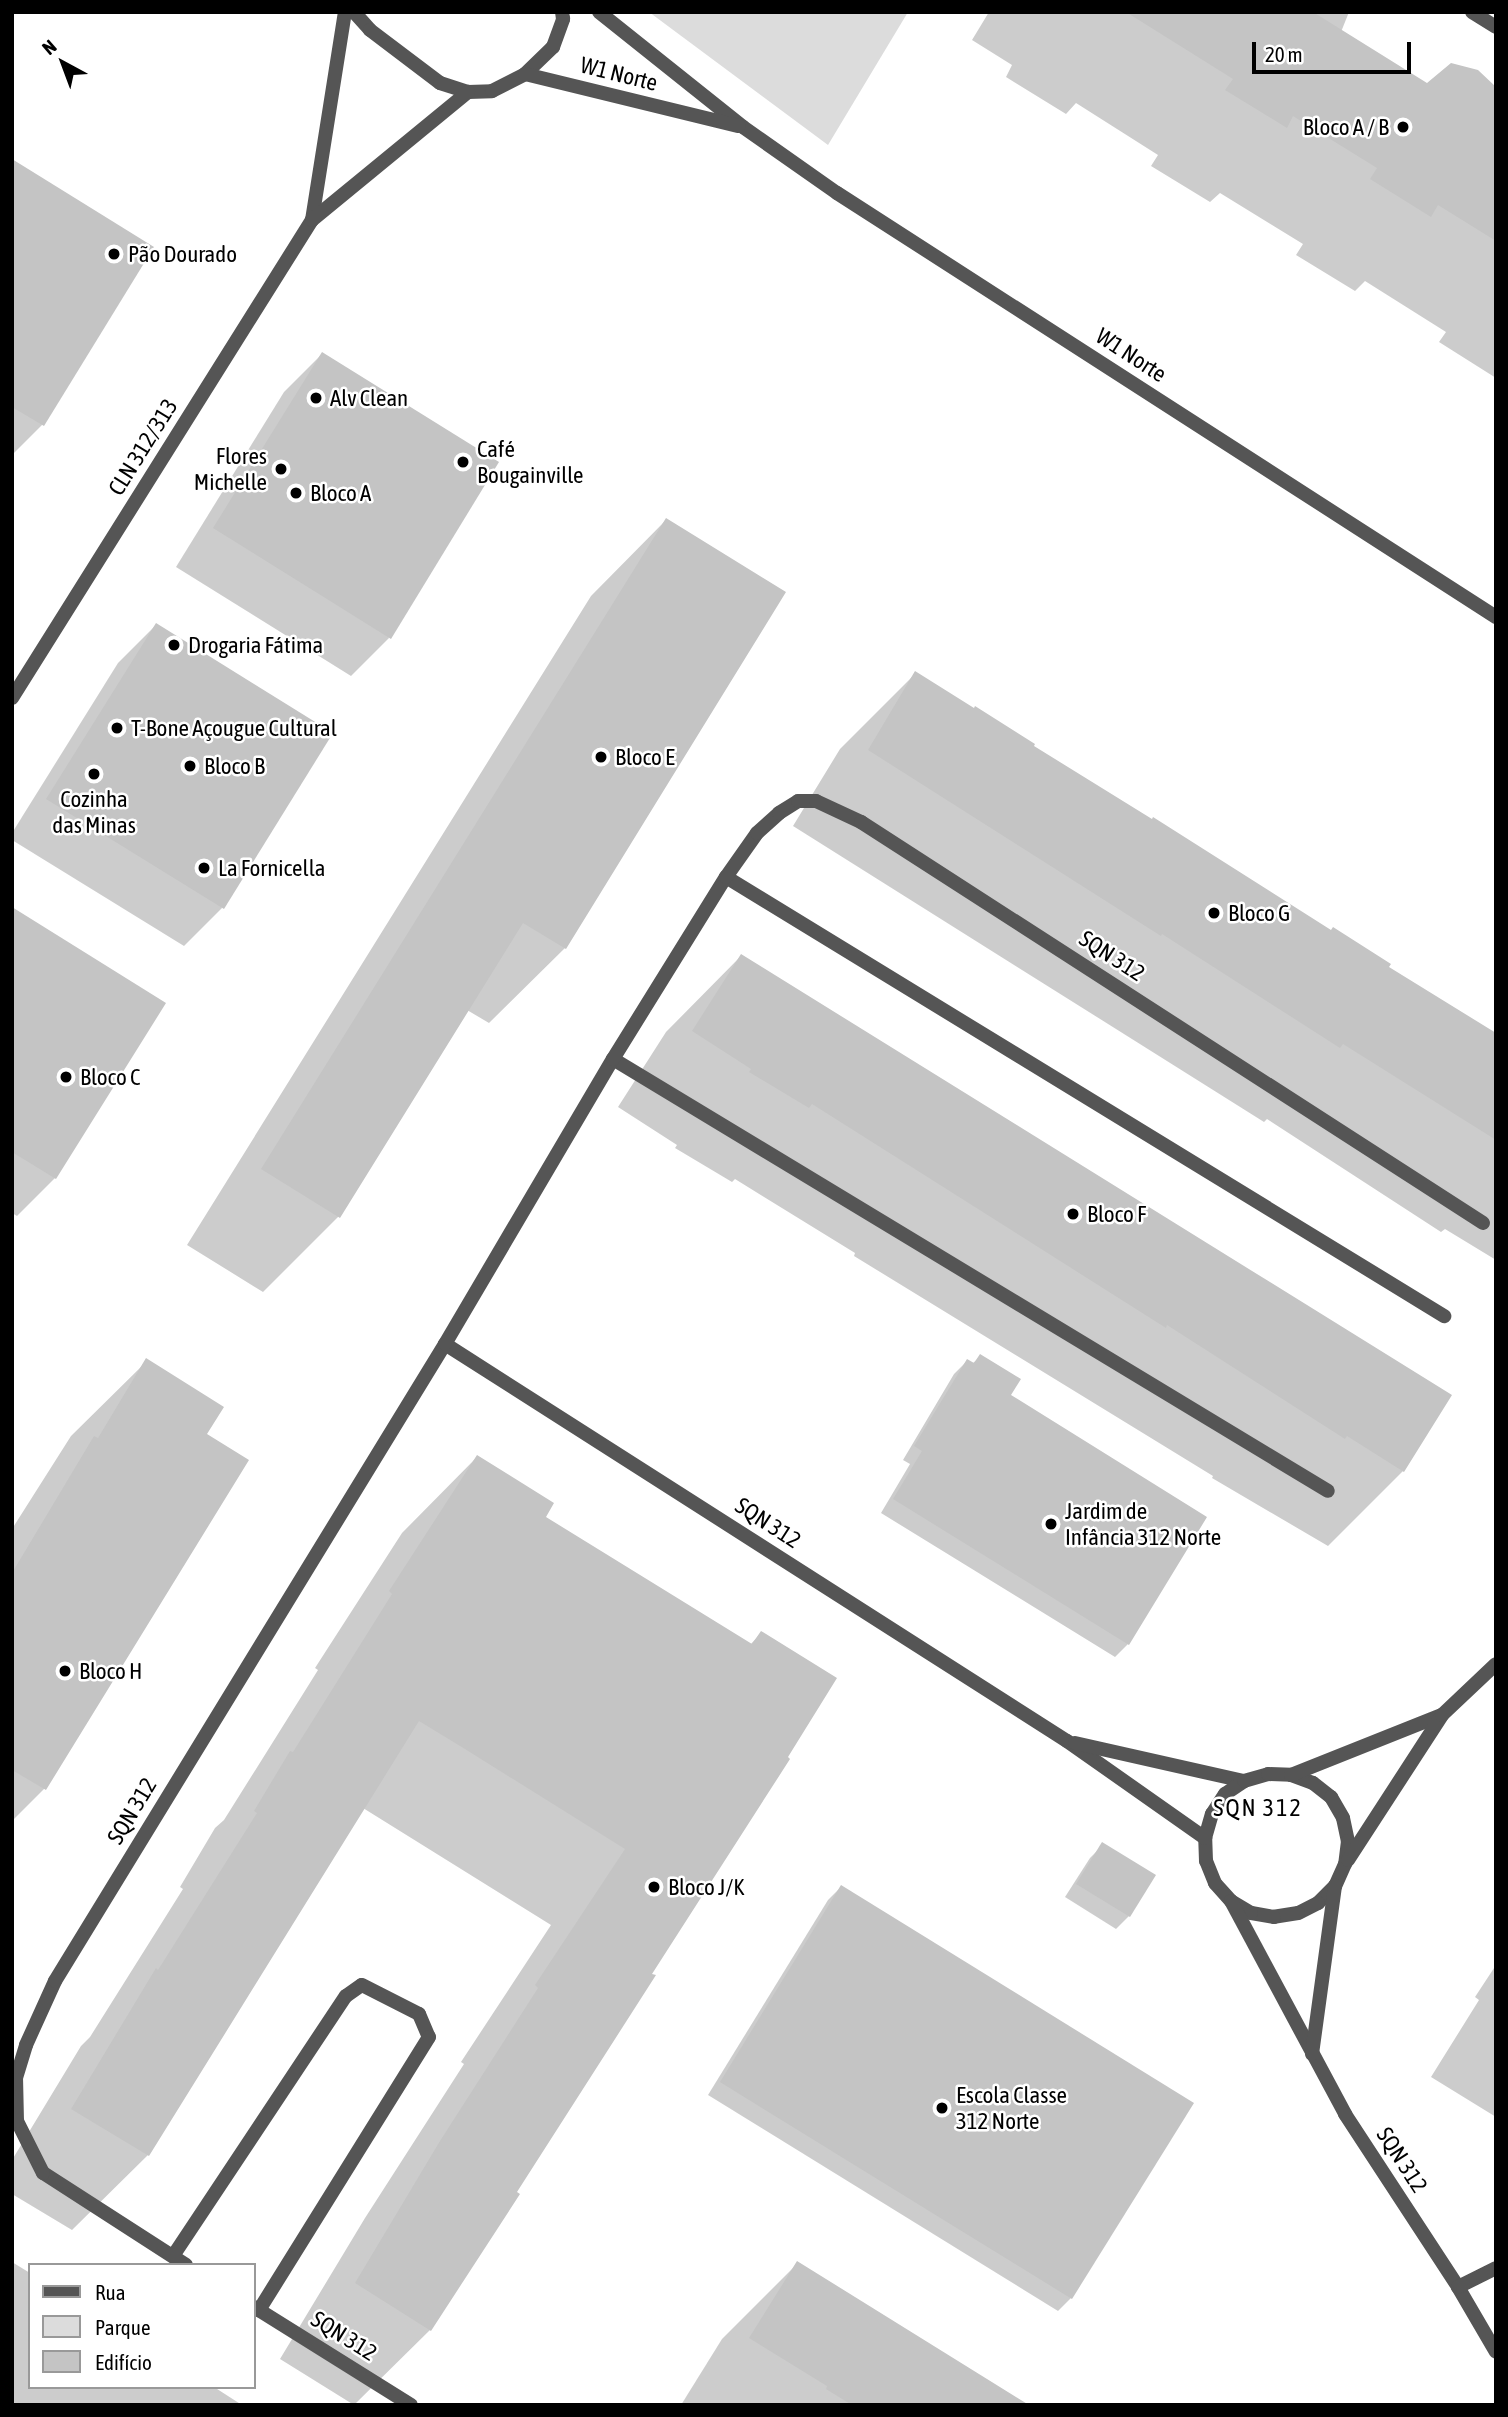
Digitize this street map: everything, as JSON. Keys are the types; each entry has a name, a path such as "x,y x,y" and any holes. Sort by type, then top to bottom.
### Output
{"street":[{"name":"CLN 312/313","path":"312,220 345,12"},
{"path":"354,12 370,30 440,83 468,92 492,91 525,74 553,47 563,19 562,12"},
{"name":"W1 Norte","path":"599,12 743,127 848,200 1496,617"},
{"path":"1472,12 1496,27"},
{"name":"W1 Norte","path":"525,74 743,127"},
{"name":"CLN 312/313","path":"12,698 312,220 468,92"},
{"name":"SQN 312","path":"184,2263 43,2173 17,2120 16,2078 23,2056 55,1981 444,1344 613,1059 726,877 757,833 779,813 798,801 816,801 861,822 1483,1223"},
{"path":"726,877 1444,1316"},
{"path":"613,1059 1328,1492"},
{"name":"SQN 312","path":"444,1344 1067,1741 1205,1838"},
{"path":"1312,2054 1335,1886 1345,1864 1442,1715 1496,1664"},
{"path":"1291,1775 1442,1715"},
{"name":"SQN 312","path":"1067,1741 1244,1781"},
{"path":"1335,1886 1318,1903 1298,1913 1274,1917 1251,1913 1230,1901 1215,1883 1206,1861 1205,1838 1212,1814 1225,1794 1244,1781 1268,1774 1291,1775 1313,1783 1331,1797 1337,1808 1348,1841 1345,1864"},
{"name":"SQN 312","path":"1230,1901 1345,2114 1458,2287 1496,2351"},
{"path":"173,2256 346,1996 362,1985 419,2014 429,2037 256,2308"},
{"path":"1458,2287 1496,2268"},
{"name":"SQN 312","path":"256,2308 411,2405"}],"green space":[{"path":"649,12 908,12 828,145"}],"building":[{"name":"Bloco A / B","path":"1126,12 1313,12 1427,83 1451,63 1478,70 1496,87 1496,241 1438,205 1431,217 1370,179 1377,168 1293,116 1287,128 1225,90 1233,79"},
{"path":"12,159 154,247 44,426 12,407"},
{"name":"Bloco A","path":"322,352 499,462 391,639 213,528"},
{"name":"Bloco E","path":"666,518 786,592 566,949 523,923 340,1218 261,1169"},
{"name":"Bloco B","path":"156,623 333,733 224,909 46,799"},
{"name":"Bloco G","path":"915,671 1331,930 1333,927 1391,964 1389,967 1496,1033 1496,1140 1343,1044 1340,1048 868,750"},
{"name":"Bloco C","path":"12,907 166,1003 56,1179 12,1152"},
{"name":"Bloco F","path":"741,954 1452,1395 1404,1472 1347,1436 1345,1439 1167,1325 1166,1328 812,1104 809,1108 749,1072 751,1069 692,1031"},
{"name":"Jardim de Infância 312 Norte","path":"980,1354 1021,1379 1011,1395 1207,1517 1129,1645 893,1499 922,1451 914,1446 967,1359 974,1363"},
{"name":"Bloco H","path":"146,1358 224,1407 207,1434 249,1460 46,1790 12,1770 12,1573 94,1436 98,1438"},
{"name":"Bloco J/K","path":"477,1455 554,1503 546,1517 752,1644 761,1631 837,1678 788,1757 790,1759 652,1974 656,1975 517,2192 520,2194 431,2331 355,2283 440,2141 538,1988 535,1985 625,1849 465,1749 419,1721 149,2156 71,2109 156,1968 158,1970 257,1813 254,1811 290,1751 293,1752 392,1594 389,1591"},
{"path":"1102,1842 1156,1875 1130,1917 1076,1884"},
{"name":"Escola Classe 312 Norte","path":"841,1885 1194,2103 1072,2299 720,2082"},
{"path":"797,2261 1029,2405 852,2405 826,2389 827,2386 749,2338"}],"place":[{"name":"Bloco A / B","path":"1403,127"},
{"name":"Pão Dourado","path":"114,254"},
{"name":"Alv Clean","path":"316,398"},
{"name":"Café Bougainville","path":"463,462"},
{"name":"Flores Michelle","path":"281,469"},
{"name":"Bloco A","path":"296,493"},
{"name":"Drogaria Fátima","path":"174,645"},
{"name":"T-Bone Açougue Cultural","path":"117,728"},
{"name":"Bloco E","path":"601,757"},
{"name":"Bloco B","path":"190,766"},
{"name":"Cozinha das Minas","path":"94,774"},
{"name":"La Fornicella","path":"204,868"},
{"name":"Bloco G","path":"1214,913"},
{"name":"Bloco C","path":"66,1077"},
{"name":"Bloco F","path":"1073,1214"},
{"name":"Jardim de Infância 312 Norte","path":"1051,1524"},
{"name":"Bloco H","path":"65,1671"},
{"name":"Bloco J/K","path":"654,1887"},
{"name":"Escola Classe 312 Norte","path":"942,2108"}],"district":[{"name":"SQN 312","path":"1258,1808"}]}
